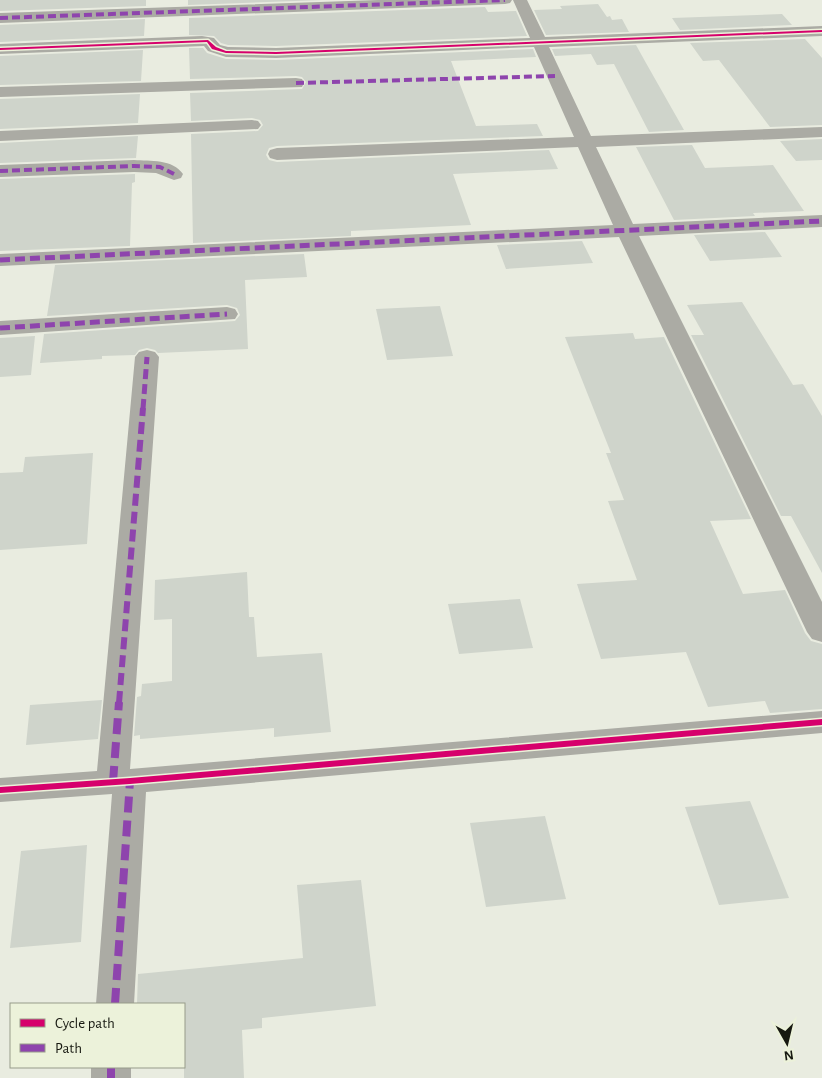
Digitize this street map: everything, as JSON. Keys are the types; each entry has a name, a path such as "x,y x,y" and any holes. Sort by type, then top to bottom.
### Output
{"street":[{"path":"0,18 504,0"},
{"path":"520,0 625,229 822,632"},
{"path":"0,50 202,41 210,42 214,48 226,52 251,53 822,31"},
{"path":"0,92 296,83"},
{"path":"0,136 252,125"},
{"path":"277,154 822,132"},
{"path":"0,171 134,166 160,167 174,174"},
{"path":"0,260 822,221"},
{"path":"0,328 227,314"},
{"path":"115,1003 121,782 147,357"},
{"path":"0,790 121,782 822,722"}],"building":[{"path":"0,0 146,0 146,6 0,11"},
{"path":"188,0 323,0 188,5"},
{"path":"598,4 607,17 610,16 612,20 622,19 629,32 546,35 534,10 562,9 560,6"},
{"path":"485,7 488,12 516,11 527,36 276,46 228,45 221,43 214,36 189,35 189,18"},
{"path":"782,14 792,25 680,30 672,18"},
{"path":"145,19 144,36 0,42 0,25"},
{"path":"805,39 822,58 822,125 770,127 719,60 703,61 690,43"},
{"path":"636,45 684,130 649,132 614,64 597,65 591,54 555,56 552,49"},
{"path":"189,48 203,48 207,53 226,59 276,60 533,49 536,57 451,61 476,126 537,124 543,136 277,146 269,148 266,155 269,160 277,162 549,150 558,169 453,174 471,225 351,231 351,236 193,243 191,134 258,131 263,125 260,120 252,118 191,121 190,93 302,89 306,82 302,77 296,76 190,79"},
{"path":"143,50 141,81 0,85 0,56"},
{"path":"140,94 138,123 0,129 0,99"},
{"path":"138,136 136,158 0,163 0,143"},
{"path":"822,139 822,160 796,161 780,141"},
{"path":"692,145 705,168 773,165 804,211 753,213 755,216 674,220 636,147"},
{"path":"135,174 135,182 132,183 130,246 0,251 0,179"},
{"path":"765,232 782,257 710,261 694,235"},
{"path":"582,241 593,263 506,269 497,245"},
{"path":"304,254 307,277 245,280 248,349 158,353 147,348 139,350 135,355 102,356 102,359 40,363 44,334 235,321 240,315 237,308 227,305 47,316 55,265"},
{"path":"742,302 793,385 803,384 822,416 822,573 791,516 781,516 691,335 704,335 687,305"},
{"path":"440,306 453,356 387,360 376,309"},
{"path":"633,333 635,339 664,337 751,519 710,521 743,594 785,590 805,633 811,641 822,644 822,709 770,713 765,701 708,707 686,652 601,659 577,584 637,580 608,501 624,500 606,453 611,453 565,337"},
{"path":"35,336 31,375 0,377 0,338"},
{"path":"93,453 87,544 0,550 0,473 23,472 25,457"},
{"path":"247,572 249,617 254,617 257,657 322,653 331,732 274,737 274,728 140,739 140,735 134,736 137,697 141,696 142,684 172,681 172,619 154,620 155,580"},
{"path":"520,599 533,648 459,654 448,604"},
{"path":"102,700 98,739 26,745 30,705"},
{"path":"750,801 789,898 719,905 685,807"},
{"path":"545,816 566,899 486,907 470,823"},
{"path":"87,845 81,942 10,948 21,851"},
{"path":"361,880 376,1006 262,1018 262,1028 242,1030 244,1078 184,1078 185,1003 137,1003 138,974 303,958 297,885"}],"marked path":[{"path":"0,18 505,0"},
{"path":"296,83 555,76"},
{"path":"0,171 134,166 160,167 174,174"},
{"path":"0,260 822,221"},
{"path":"0,328 227,314"},
{"path":"113,782 147,357"},
{"path":"115,1003 130,781"},
{"path":"111,1068 111,1078"}],"cycle path":[{"path":"0,49 208,41 214,48 226,52 276,53 822,31"},
{"path":"0,790 130,781 822,722"}]}
